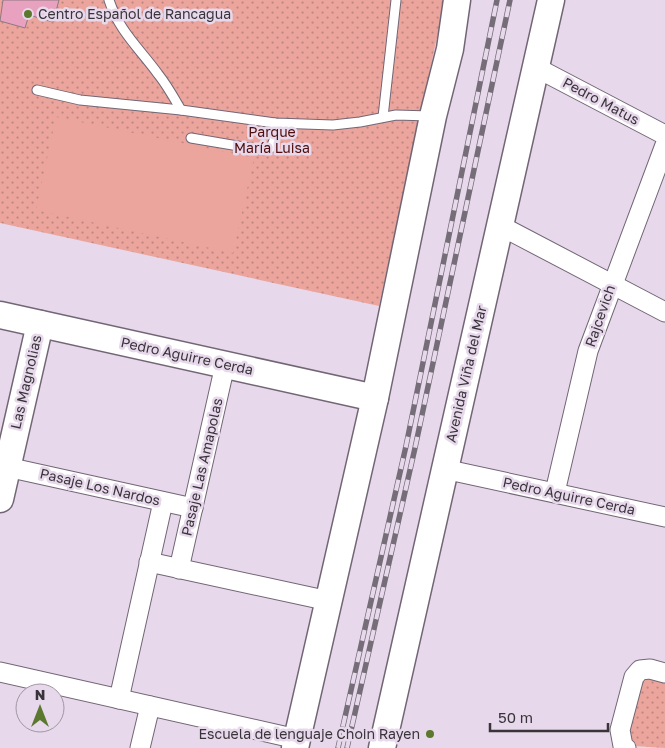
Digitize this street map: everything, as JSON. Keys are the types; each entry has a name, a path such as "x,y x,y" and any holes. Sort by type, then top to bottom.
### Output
{"street":[{"path":"0,672 150,706 296,743 375,398 433,116 450,49 457,0"},
{"name":"Avenida Viña del Mar","path":"382,748 551,0"},
{"name":"Pedro Matus","path":"537,68 665,135"},
{"name":"Rajcevich","path":"555,492 588,351 611,284 665,145"},
{"path":"499,225 665,312"},
{"name":"Pedro Aguirre Cerda","path":"0,316 375,398"},
{"name":"Las Magnolias","path":"0,499 40,324"},
{"name":"Pasaje Las Amapolas","path":"179,569 225,365"},
{"name":"Pasaje Los Nardos","path":"7,467 193,508"},
{"name":"Pedro Aguirre Cerda","path":"444,469 665,517"},
{"path":"119,699 163,502"},
{"path":"149,562 328,601"},
{"path":"626,748 623,746 620,730 634,677 640,670 650,669 665,673"},
{"path":"140,748 150,706"}],"lane":[{"path":"109,0 115,17 139,52 158,73 182,110"},
{"path":"383,117 396,0"},
{"path":"37,90 80,100 182,110 276,124 333,124 360,122 383,117 433,116"},
{"path":"191,138 262,150 271,148 276,124"}],"green space":[{"name":"Parque María Luisa","path":"0,0 445,0 379,306 0,223"},
{"path":"56,117 254,158 233,253 36,210"},
{"path":"641,677 665,680 665,748 634,746 625,731"}],"building":[{"name":"Centro Español de Rancagua","path":"3,0 59,0 53,22 29,15 25,28 0,21"}],"railway":[{"path":"338,748 406,446 497,0"},
{"path":"347,748 415,448 510,0"}],"place":[{"name":"Centro Español de Rancagua","path":"28,14"},
{"name":"Escuela de lenguaje Choin Rayen","path":"430,734"}]}
